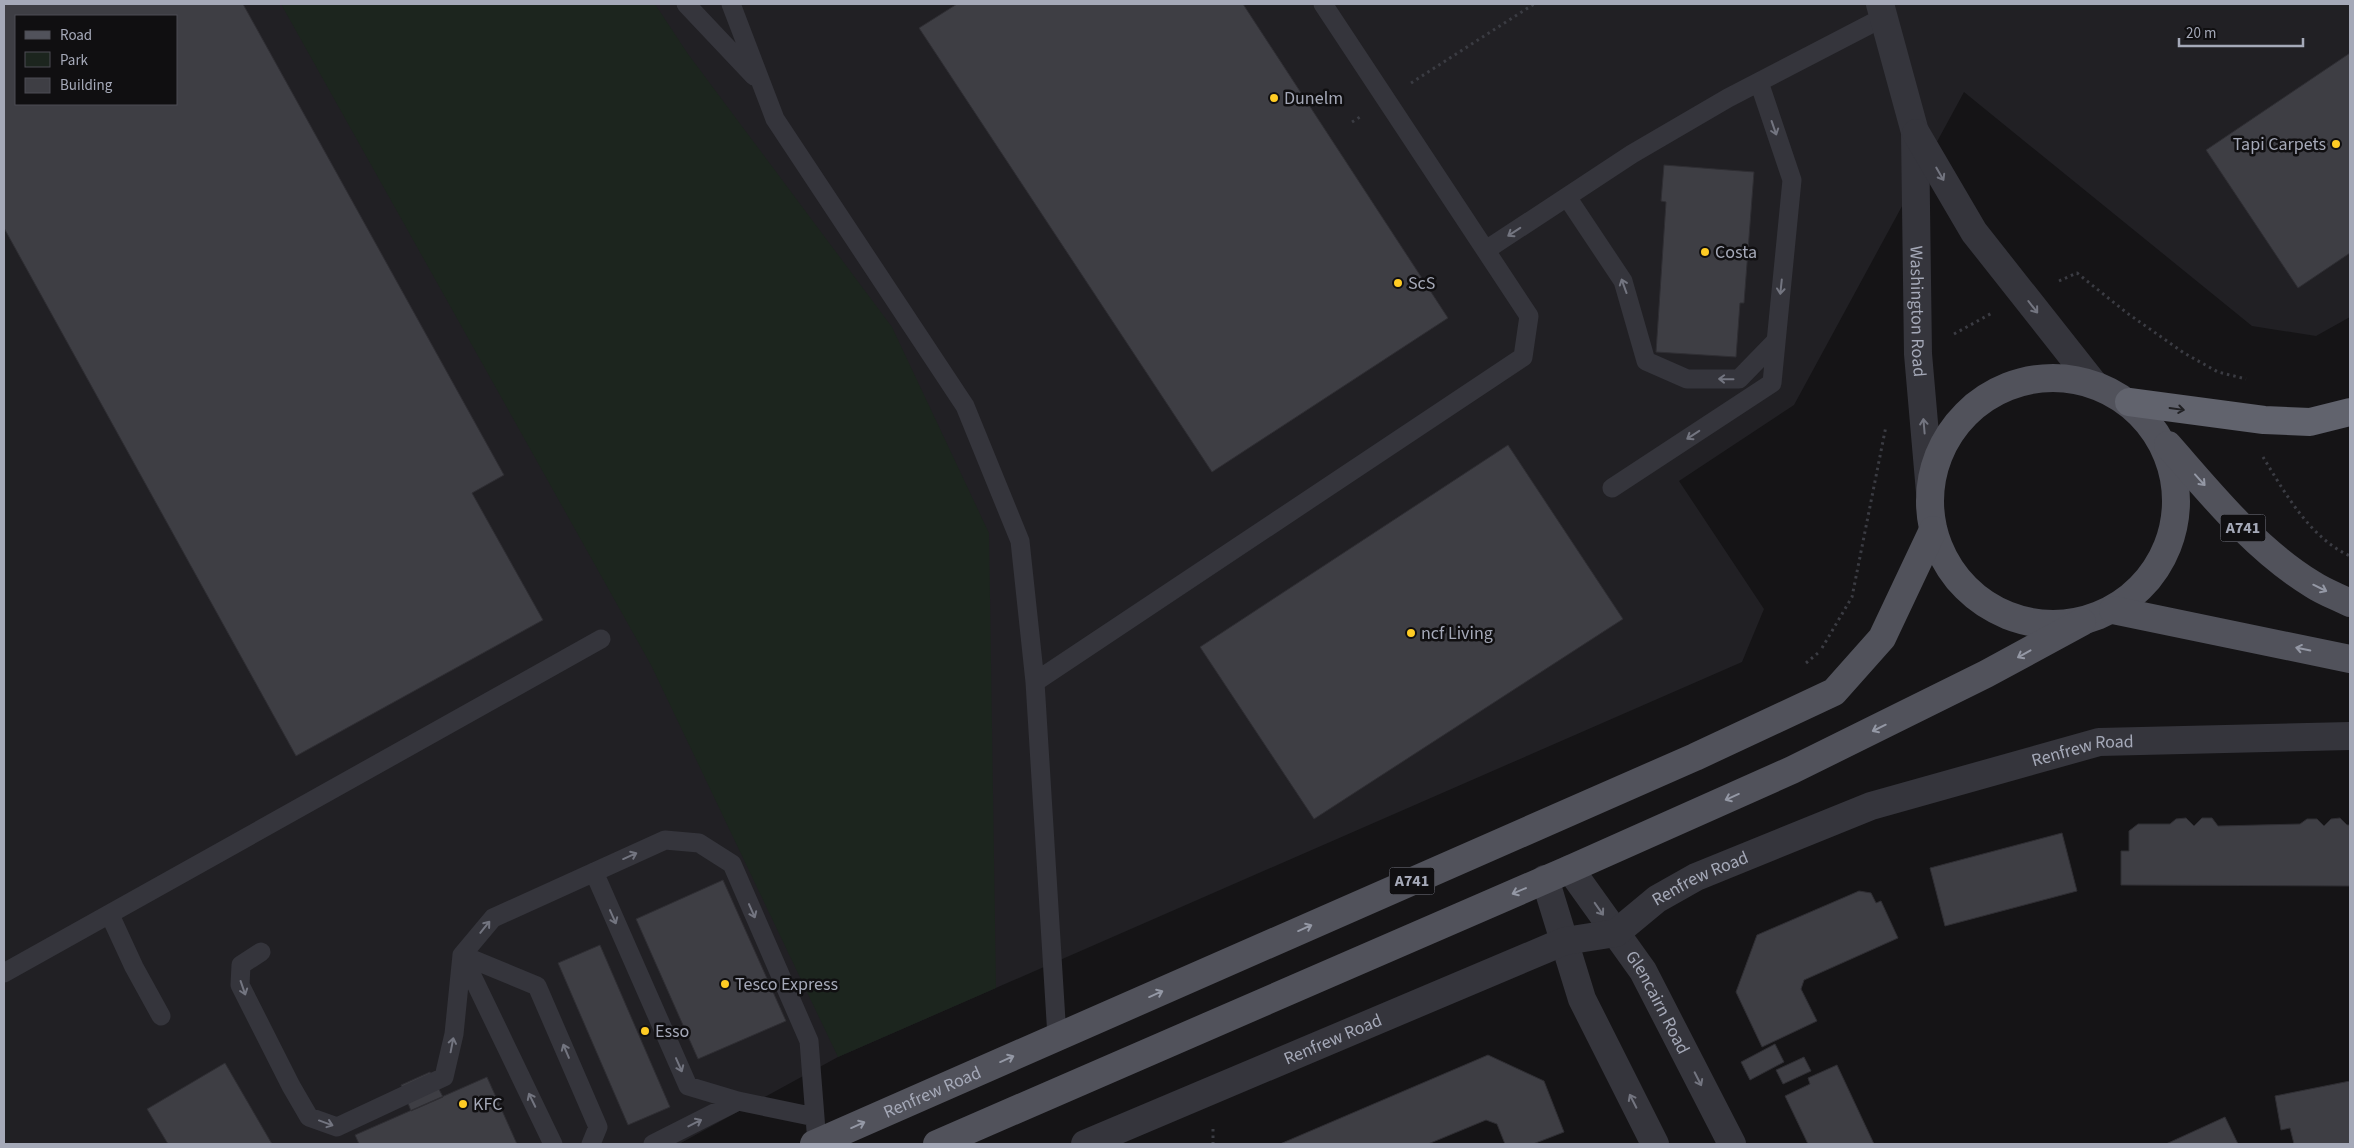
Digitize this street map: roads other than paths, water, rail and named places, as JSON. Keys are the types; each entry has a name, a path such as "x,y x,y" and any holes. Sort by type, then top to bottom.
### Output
{"highway":[{"path":"2129,402 2264,420 2310,422 2350,412"}],"main road":[{"path":"936,1144 1545,880 1800,766 1986,674 2082,622 2113,610 2142,588 2170,545 2178,506 2173,466 2156,431 2129,402 2094,384 2057,376 2019,382 1985,397 1957,423 1938,456 1930,492 1933,530 1948,566 1972,595 2004,615 2042,624 2082,622"},
{"name":"A741","path":"2156,431 2236,521 2273,556 2312,584 2350,603"},
{"name":"Renfrew Road","path":"815,1135 1057,1037 1695,757 1834,692 1882,638 1933,530"},
{"path":"2113,610 2350,659"}],"street":[{"name":"Washington Road","path":"1882,11 1915,132 1918,354 1930,492"},
{"name":"Washington Road","path":"1915,132 1974,232 2094,384"},
{"name":"Renfrew Road","path":"1085,1144 1565,941 1616,932 1657,899 1696,877 1861,810 2099,742 2350,736"},
{"name":"Glencairn Road","path":"1570,869 1642,971 1732,1144"},
{"path":"1545,880 1582,999 1655,1144"}],"lane":[{"path":"686,4 761,84"},
{"path":"731,4 775,120 965,406 1020,541 1035,682 1057,1037"},
{"path":"1035,682 1523,357 1529,316 1323,4"},
{"path":"1486,250 1632,154 1882,11"},
{"path":"1612,488 1772,383 1792,180 1758,82"},
{"path":"1567,197 1623,281 1646,361 1687,379 1739,379 1776,341"},
{"path":"4,973 601,639"},
{"path":"262,952 241,965 240,985 291,1086 309,1117 337,1127 444,1077 454,1034 462,955 492,918 594,872 665,840 700,843 732,864 810,1041 815,1135 738,1101 688,1086 594,872"},
{"path":"110,915 161,1016"},
{"path":"462,955 553,1144"},
{"path":"462,955 537,986 598,1127 591,1144"},
{"path":"652,1144 738,1101"}],"place":[{"name":"Dunelm","path":"1274,98"},
{"name":"Tapi Carpets","path":"2336,144"},
{"name":"Costa","path":"1705,252"},
{"name":"ScS","path":"1398,283"},
{"name":"ncf Living","path":"1411,633"},
{"name":"Tesco Express","path":"725,984"},
{"name":"Esso","path":"645,1031"},
{"name":"KFC","path":"463,1104"}]}
